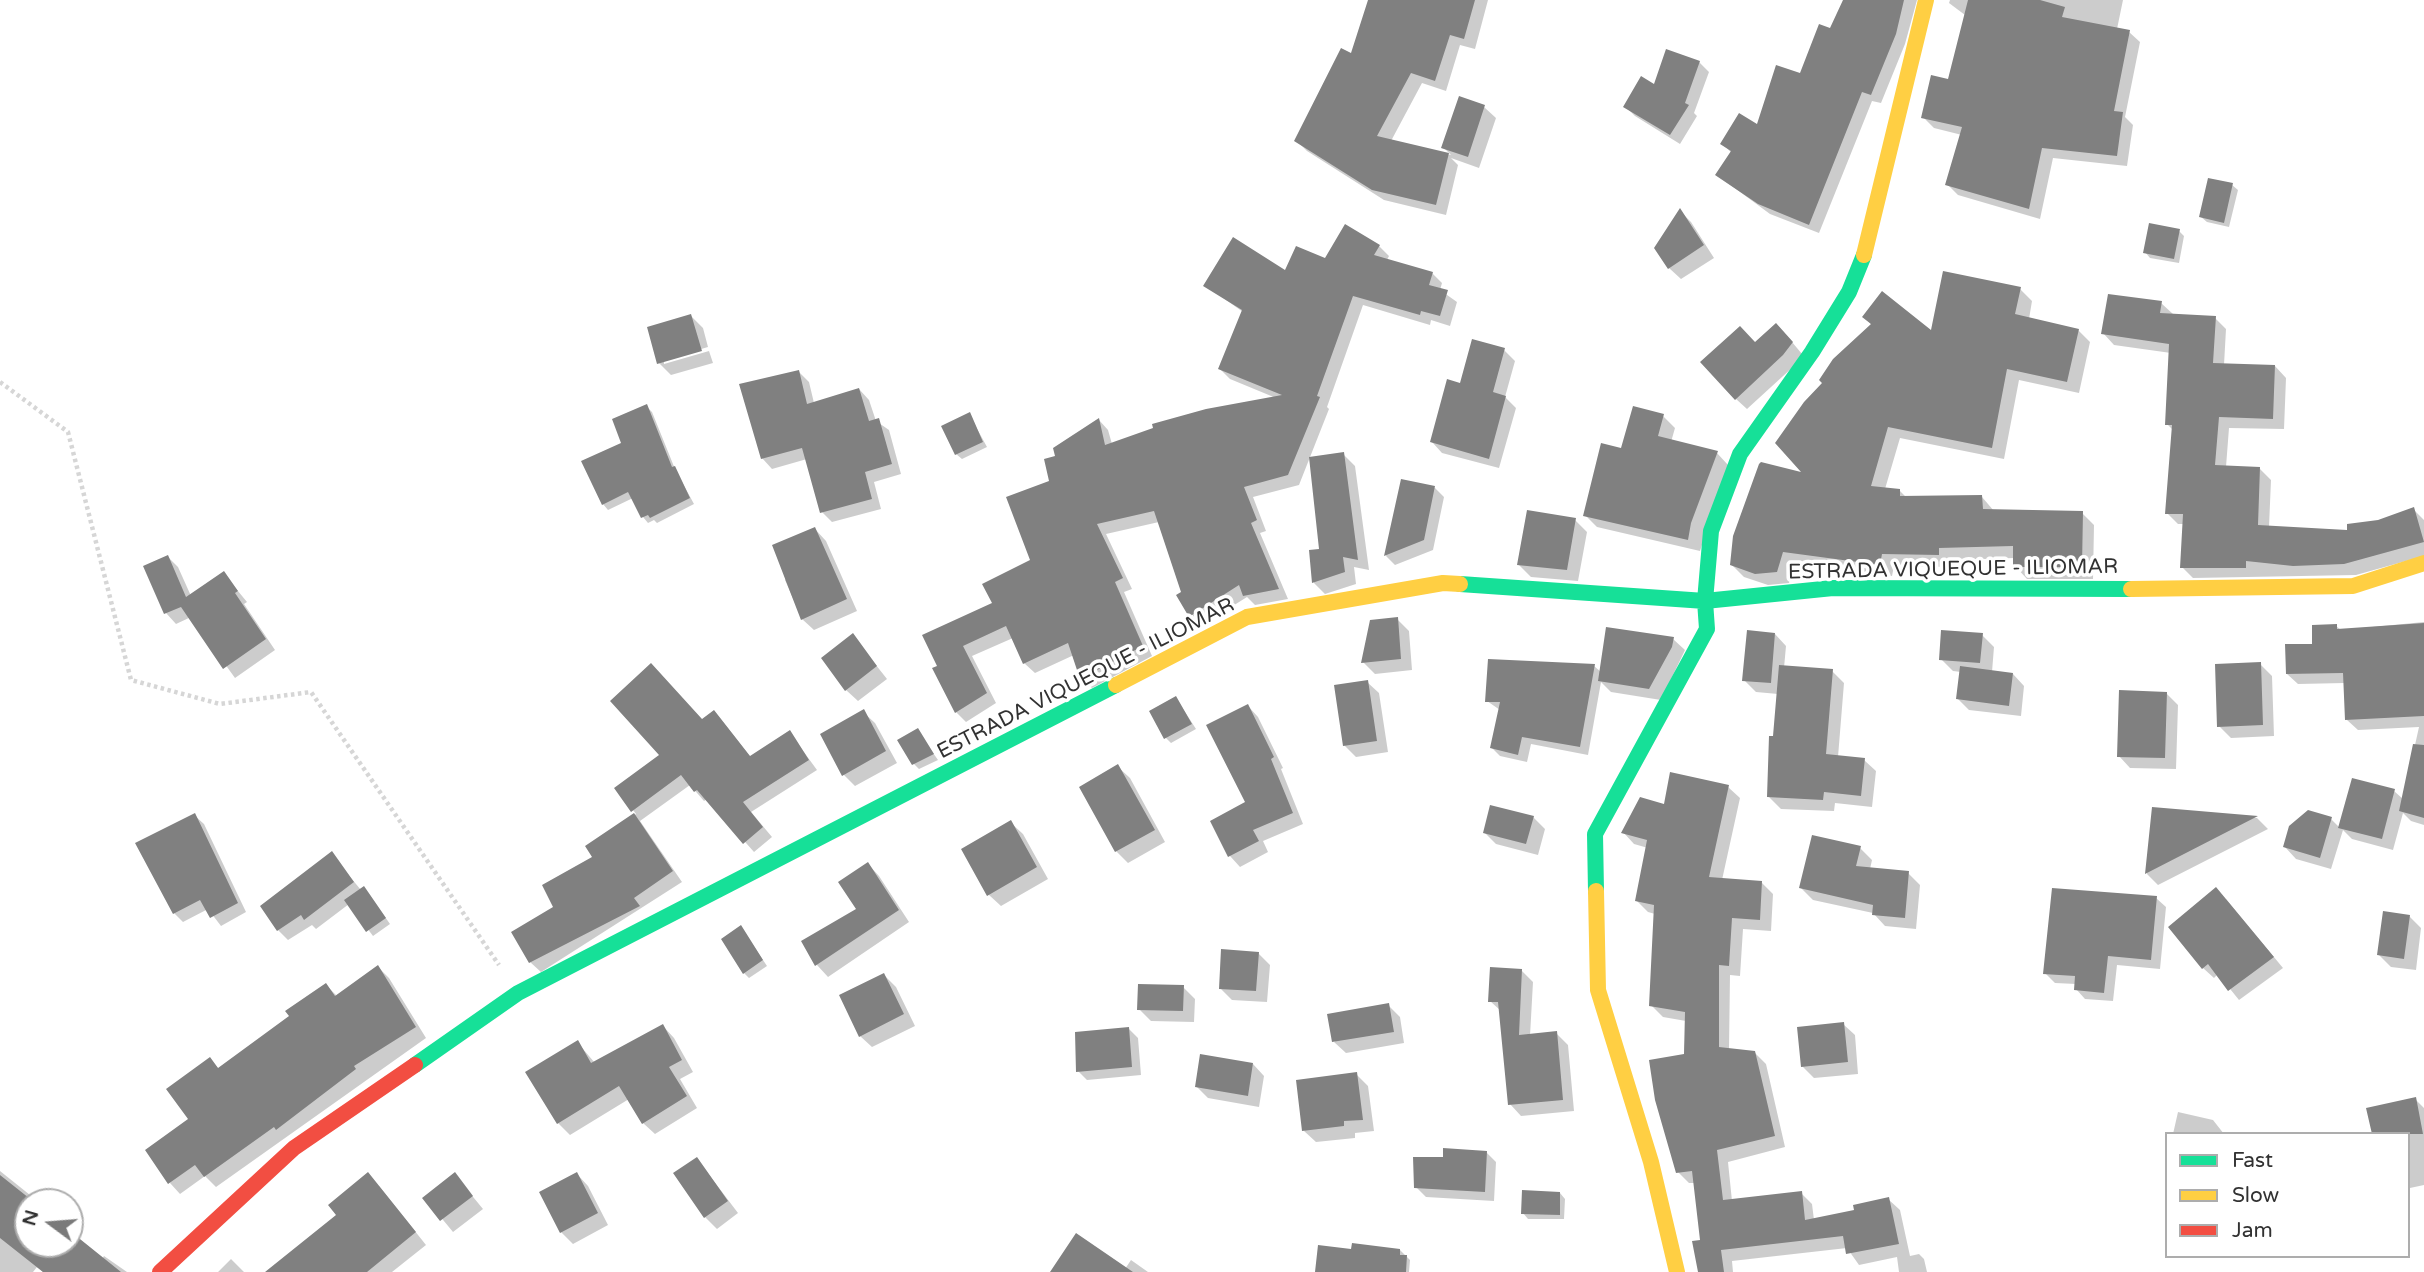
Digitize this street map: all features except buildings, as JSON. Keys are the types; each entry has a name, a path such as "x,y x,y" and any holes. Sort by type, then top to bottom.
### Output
{"main road":[{"path":"1677,1272 1651,1162 1598,990 1595,834 1707,629 1705,601 1711,531 1740,454 1812,352 1849,292 1870,240 1926,0"},
{"name":"ESTRADA VIQUEQUE - ILIOMAR","path":"160,1272 212,1220 294,1148 518,993 1247,617 1443,583 1705,601 1833,588 2248,590 2353,586 2424,563"}],"path":[{"path":"0,382 68,432 131,680 220,704 311,692 518,993"}],"traffic: fast":[{"path":"1596,891 1595,834 1707,629 1705,601 1711,531 1740,454 1812,352 1849,292 1864,255"},
{"path":"1460,584 1705,601 1833,588 2131,589"},
{"path":"415,1065 518,993 1116,685"}],"traffic: slow":[{"path":"1864,255 1926,0"},
{"path":"2131,589 2353,586 2424,563"},
{"path":"1116,685 1247,617 1443,583 1460,584"},
{"path":"1596,891 1598,990 1651,1162 1677,1272"}],"traffic: jam":[{"path":"160,1272 294,1148 415,1065"}]}
